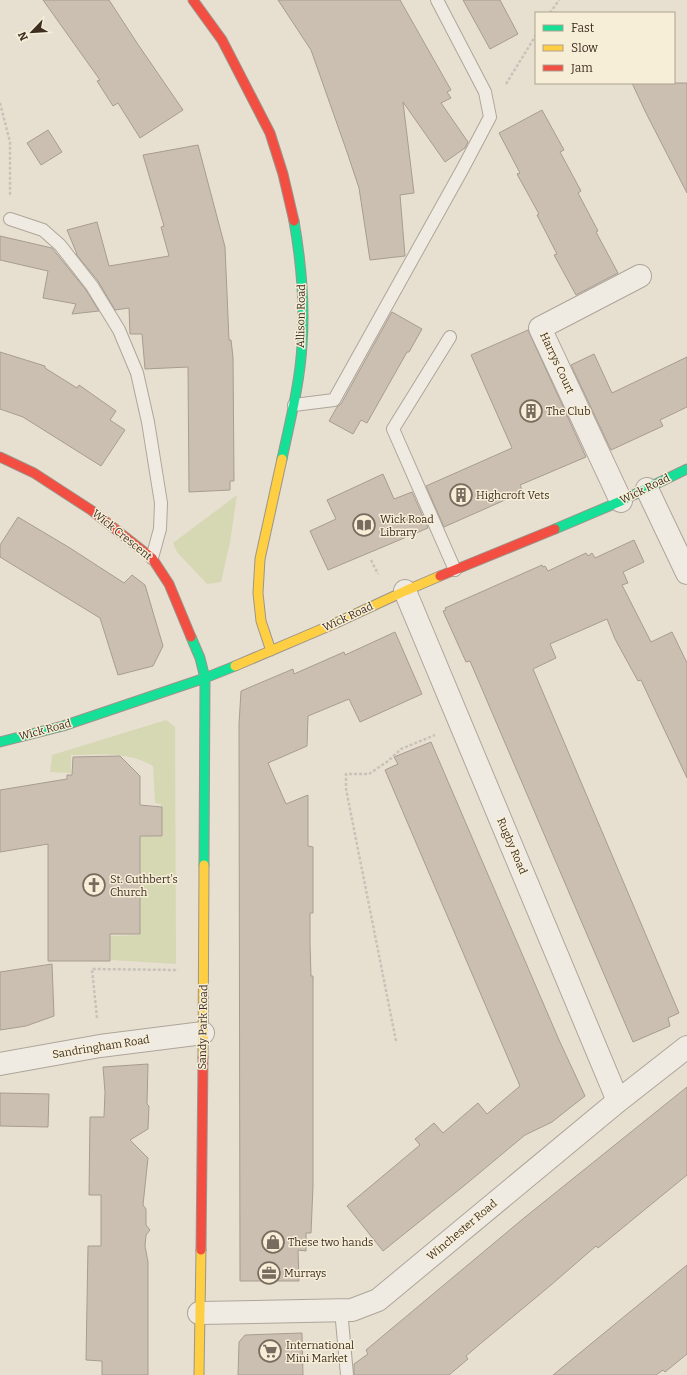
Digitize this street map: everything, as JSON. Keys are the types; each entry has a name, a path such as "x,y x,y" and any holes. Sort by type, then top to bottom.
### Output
{"street":[{"name":"Allison Road","path":"193,0 222,40 270,133 283,174 294,222 302,283 302,344 294,405 260,559 258,593 261,621 270,651"},
{"name":"Harrys Court","path":"621,501 540,328 640,276"},
{"name":"Wick Crescent","path":"0,457 34,473 91,510 152,558 169,584 200,658 205,678"},
{"name":"Wick Road","path":"0,742 63,726 205,678 454,570 621,501 687,469"},
{"path":"647,489 687,573"},
{"name":"Rugby Road","path":"405,591 618,1101"},
{"name":"Sandy Park Road","path":"199,1375 204,971 205,678"},
{"name":"Sandringham Road","path":"0,1064 100,1046 203,1033"},
{"name":"Winchester Road","path":"199,1313 352,1310 378,1300 618,1101 687,1047"}],"lane":[{"path":"294,405 334,400 490,117 486,92 437,0"},
{"path":"10,219 43,230 60,244 92,286 122,338 137,373 148,422 161,503 160,529 152,558"},
{"path":"450,336 393,429 454,570"},
{"path":"341,1310 347,1375"}],"path":[{"path":"551,12 559,0"},
{"path":"490,117 509,78 535,37"},
{"path":"0,103 10,142 10,219"},
{"path":"396,1041 346,789 346,774 369,774 388,761 401,749 461,724"},
{"path":"100,1046 92,968 204,971"}],"green space":[{"path":"237,495 230,542 221,582 207,584 177,552 173,543"},
{"path":"166,720 175,727 176,964 111,960 110,936 140,935 139,835 162,837 161,804 155,803 153,766 143,761 124,756 71,755 71,773 50,772 52,755"}],"building":[{"path":"43,0 109,0 183,110 140,138 118,103 113,106 97,81 100,80"},
{"path":"278,0 400,0 451,90 447,92 451,98 441,103 468,142 465,148 445,162 403,102 414,193 400,195 405,256 370,260 359,188 311,50"},
{"path":"463,0 500,0 518,34 490,49"},
{"path":"687,83 687,193 632,84"},
{"path":"542,110 564,150 560,152 581,191 578,193 598,231 596,232 618,273 576,295 554,255 557,254 537,215 539,214 517,174 520,173 499,133"},
{"path":"48,130 62,152 41,165 27,143"},
{"path":"198,145 225,247 229,340 231,340 233,357 234,481 230,481 230,490 189,492 188,367 145,369 142,334 130,334 129,308 115,310 98,281 76,254 67,230 97,222 109,266 169,256 161,227 164,226 143,155"},
{"path":"0,236 52,248 86,290 99,311 72,314 76,304 43,298 48,271 0,260"},
{"path":"392,312 422,329 409,352 407,352 367,423 361,420 353,434 329,421 337,407 341,404"},
{"path":"528,330 586,457 520,485 523,492 444,527 426,486 512,448 471,355"},
{"path":"0,352 45,366 45,368 77,388 79,385 116,411 110,420 125,430 101,466 23,417 0,409"},
{"path":"594,354 612,393 687,357 687,407 660,420 663,426 611,450 571,365"},
{"name":"Wick Road Library","path":"383,474 394,499 412,492 428,528 328,570 310,531 336,519 327,500"},
{"path":"18,517 124,583 132,575 145,585 163,646 153,666 118,675 100,618 0,557 0,545"},
{"path":"634,540 644,562 623,572 628,583 622,585 651,642 672,632 687,663 687,778 641,680 638,681 615,639 607,619 550,644 556,658 533,669 679,1013 668,1018 670,1026 633,1042 470,661 466,662 443,611 446,610 445,608 542,565 543,567 545,566 548,571 586,553 588,556 592,553 595,558"},
{"path":"395,632 422,694 360,722 349,699 308,716 307,746 268,763 286,804 308,795 308,846 313,847 313,913 310,913 311,976 313,976 313,1186 311,1233 306,1233 306,1251 298,1250 299,1281 240,1281 239,724 241,691 293,669 294,674 344,652 345,655"},
{"path":"431,742 559,1040 585,1096 552,1122 525,1135 383,1251 347,1206 420,1145 415,1139 434,1123 443,1133 478,1103 487,1114 520,1086 385,770 398,764 394,757"},
{"name":"St. Cuthbert's Church","path":"120,756 140,776 140,805 162,807 162,836 140,836 140,934 110,934 110,961 48,961 48,844 0,852 0,790 67,779 67,775 72,775 73,757"},
{"path":"52,964 54,1016 26,1026 0,1030 0,972"},
{"path":"148,1064 148,1129 130,1140 148,1158 143,1205 146,1209 146,1225 150,1230 146,1235 145,1246 148,1262 148,1375 102,1375 102,1361 86,1360 88,1246 101,1246 101,1195 89,1195 90,1117 104,1117 105,1092 103,1067"},
{"path":"687,1087 687,1175 598,1248 596,1246 466,1356 468,1359 449,1375 354,1375 354,1364 368,1354 366,1350 524,1218"},
{"path":"0,1093 49,1094 48,1127 0,1126"},
{"path":"687,1265 687,1354 665,1372 663,1370 656,1375 553,1375"},
{"name":"International Mini Market","path":"302,1333 303,1375 238,1375 239,1342 245,1335"}],"traffic: fast":[{"path":"282,459 297,388 303,330 302,283 294,221"},
{"path":"555,529 621,501 687,469"},
{"path":"191,637 200,658 205,678 204,865"},
{"path":"0,742 63,726 205,678 235,666"}],"traffic: slow":[{"path":"271,651 261,621 258,593 260,559 282,459"},
{"path":"235,666 336,623 440,576"},
{"path":"203,1057 204,865"},
{"path":"199,1375 201,1250"}],"traffic: jam":[{"path":"193,0 222,40 270,133 283,174 294,221"},
{"path":"0,457 34,473 91,510 152,558 169,584 191,637"},
{"path":"440,576 555,529"},
{"path":"201,1250 203,1057"}],"place":[{"name":"The Club","path":"531,411"},
{"name":"Highcroft Vets","path":"461,495"},
{"name":"Wick Road Library","path":"364,525"},
{"name":"St. Cuthbert's Church","path":"94,885"},
{"name":"These two hands","path":"273,1242"},
{"name":"Murrays","path":"269,1273"},
{"name":"International Mini Market","path":"270,1351"}]}
